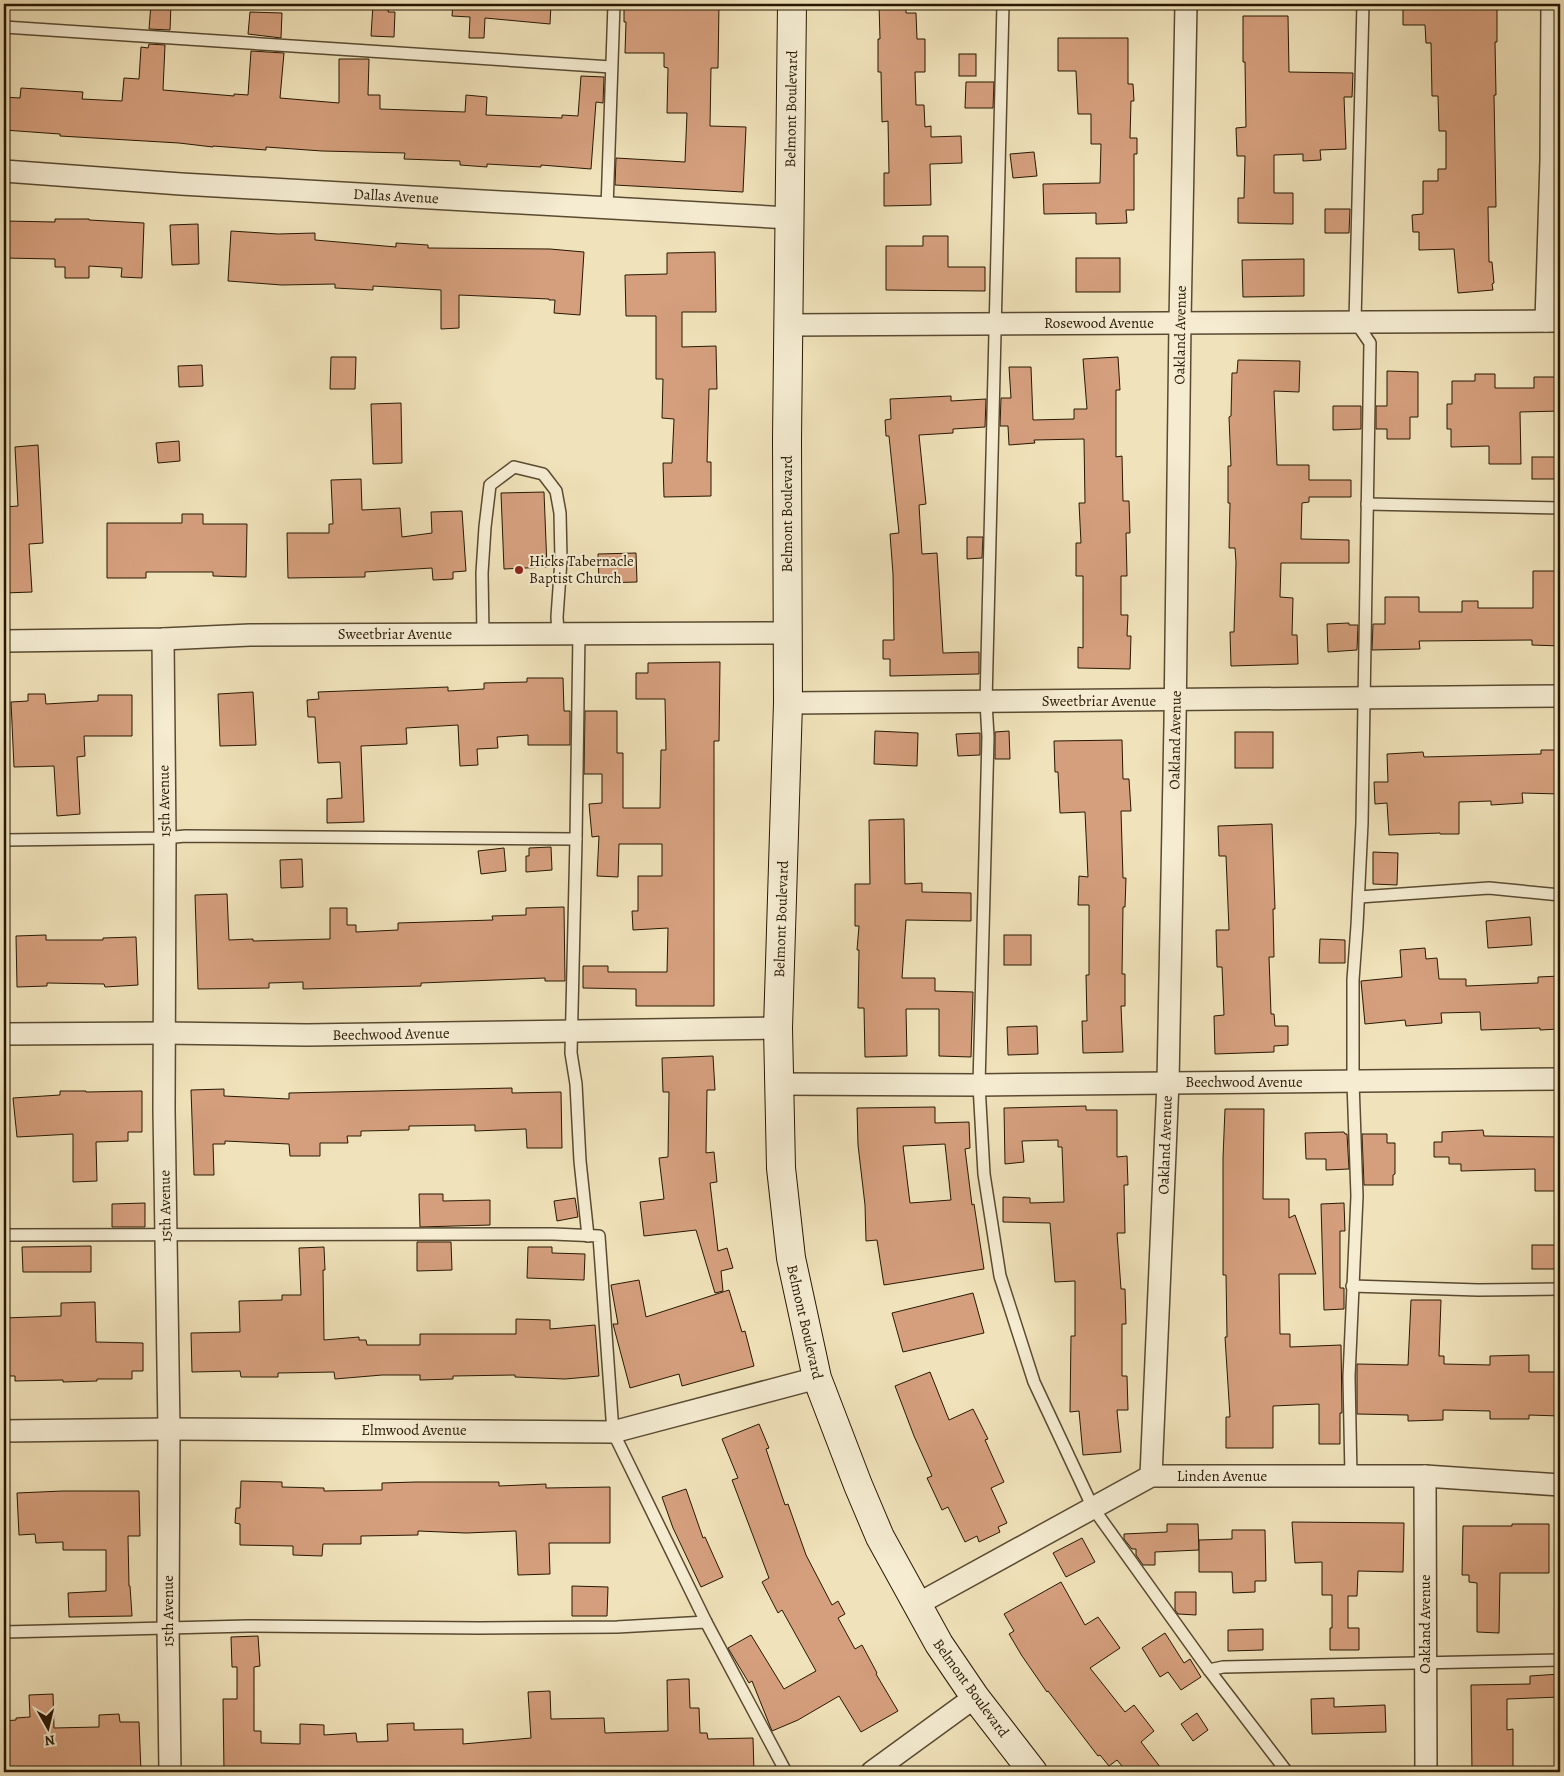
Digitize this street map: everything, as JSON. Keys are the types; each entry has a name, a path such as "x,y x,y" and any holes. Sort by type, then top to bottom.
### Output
{"street":[{"name":"Belmont Boulevard","path":"792,4 788,325 788,703 778,1028 781,1168 791,1258 817,1378 880,1537 939,1644 975,1697 1033,1772"},
{"name":"Oakland Avenue","path":"1151,1476 1168,1082 1176,701 1186,4"},
{"path":"1552,4 1556,160 1553,321"},
{"name":"Dallas Avenue","path":"4,171 181,184 789,218"},
{"name":"Rosewood Avenue","path":"788,325 1553,321"},
{"name":"Sweetbriar Avenue","path":"4,641 163,639 250,635 787,633"},
{"name":"15th Avenue","path":"163,639 165,838 164,1110 169,1429 168,1627 170,1772"},
{"name":"Sweetbriar Avenue","path":"788,703 1176,701 1560,696"},
{"name":"Beechwood Avenue","path":"4,1034 572,1032 778,1028"},
{"name":"Beechwood Avenue","path":"778,1084 1353,1082 1560,1079"},
{"name":"Elmwood Avenue","path":"4,1431 169,1429 613,1432 817,1378"},
{"name":"Linden Avenue","path":"916,1604 1151,1476 1425,1476 1560,1484"},
{"name":"Oakland Avenue","path":"1425,1476 1426,1772"},
{"path":"872,1772 975,1697"}],"lane":[{"path":"607,208 614,4"},
{"path":"1003,4 979,1084 984,1174 1000,1276 1034,1382 1093,1508 1209,1670 1287,1772"},
{"path":"1351,1476 1349,1377 1357,1196 1353,1082 1353,980 1362,823 1370,343 1355,321 1363,4"},
{"path":"4,26 611,67"},
{"path":"483,634 482,573 484,527 490,485 514,467 543,474 556,491 560,512 561,541 557,617 558,633"},
{"path":"1367,504 1560,508"},
{"path":"579,634 571,1053 576,1084 580,1161 588,1236"},
{"path":"4,840 165,838 185,836 576,839"},
{"path":"1359,897 1489,888 1560,895"},
{"path":"4,1235 553,1234 598,1236 613,1432 706,1622 786,1772"},
{"path":"1352,1286 1478,1290 1560,1289"},
{"path":"4,1632 248,1626 617,1627 706,1622"},
{"path":"1209,1670 1223,1666 1560,1660"}],"building":[{"path":"151,4 171,4 170,30 149,29"},
{"path":"373,4 389,4 388,12 395,12 394,37 371,36"},
{"path":"453,4 551,4 550,24 485,18 484,38 469,38 470,17 452,16"},
{"path":"624,4 719,4 718,68 711,68 710,126 746,127 743,192 615,185 616,158 685,162 687,113 667,113 668,68 664,67 664,53 625,53 626,22 624,22"},
{"path":"879,4 906,4 906,13 916,13 917,39 925,39 925,72 915,72 916,105 924,105 925,127 931,126 931,137 961,136 962,163 930,164 931,205 884,206 884,173 889,173 888,121 882,122 881,72 878,72 878,39 880,39"},
{"path":"1497,4 1497,42 1495,42 1496,95 1494,95 1496,207 1488,207 1489,262 1492,262 1494,283 1492,284 1493,290 1458,293 1454,249 1419,250 1419,232 1413,232 1412,215 1423,214 1423,181 1438,181 1438,169 1446,169 1446,131 1439,131 1438,96 1432,96 1431,43 1426,43 1425,25 1403,25 1403,5"},
{"path":"250,12 282,13 281,38 248,34"},
{"path":"1243,16 1288,16 1289,72 1353,73 1352,97 1344,97 1346,149 1320,150 1321,160 1303,161 1303,154 1274,155 1274,193 1293,193 1293,224 1238,223 1238,198 1244,198 1245,156 1237,156 1236,128 1246,127"},
{"path":"1058,38 1128,38 1128,84 1133,84 1134,101 1131,101 1130,138 1137,138 1137,154 1134,154 1134,210 1126,210 1127,223 1096,224 1096,213 1044,214 1043,184 1100,183 1101,144 1091,144 1091,114 1078,114 1076,71 1058,71"},
{"path":"149,44 165,45 163,90 234,96 234,94 248,95 251,51 284,53 280,98 339,103 339,59 369,59 368,95 380,95 380,109 465,112 466,95 487,97 486,115 562,118 562,115 578,116 581,76 604,77 603,103 596,102 591,169 541,165 541,167 487,164 487,167 460,165 460,161 404,159 405,153 322,151 266,147 266,150 213,147 4,130 4,97 20,98 21,88 83,92 82,99 122,101 124,78 139,79 141,47 148,48"},
{"path":"959,54 976,54 976,76 959,76"},
{"path":"966,82 994,82 993,108 965,108"},
{"path":"1034,152 1037,176 1013,178 1010,154"},
{"path":"1325,209 1350,209 1349,233 1325,233"},
{"path":"55,219 89,219 144,223 142,278 121,277 122,268 89,266 89,278 65,278 65,267 55,267 55,259 4,258 4,221 55,222"},
{"path":"198,224 199,264 172,265 170,225"},
{"path":"231,231 278,234 315,233 315,240 396,247 396,243 428,245 428,248 550,249 584,252 580,315 554,313 555,300 549,299 459,295 459,328 441,329 441,290 373,286 373,290 335,288 335,284 282,285 228,281"},
{"path":"923,236 948,236 948,267 985,267 985,291 886,290 886,246 923,246"},
{"path":"715,252 716,312 682,312 682,347 716,346 717,389 709,389 707,462 711,462 711,496 664,497 663,463 672,463 674,419 662,418 663,379 656,379 656,316 626,316 625,275 667,274 667,253"},
{"path":"1076,258 1120,258 1120,292 1076,292"},
{"path":"1304,259 1304,296 1243,297 1242,260"},
{"path":"331,357 356,357 355,389 330,389"},
{"path":"1118,357 1120,390 1116,390 1116,457 1122,456 1123,501 1129,501 1130,533 1126,533 1127,576 1121,576 1121,615 1128,615 1127,636 1131,636 1130,669 1078,668 1078,647 1083,648 1083,576 1076,576 1076,543 1081,543 1079,503 1085,503 1084,439 1034,440 1035,443 1009,445 1008,426 1000,426 1001,398 1011,398 1009,367 1031,367 1033,420 1074,419 1074,409 1087,409 1083,359"},
{"path":"1238,360 1300,361 1299,392 1274,391 1277,465 1309,465 1309,480 1351,480 1351,497 1309,497 1309,502 1302,503 1301,539 1349,540 1349,563 1281,563 1280,597 1293,598 1292,635 1297,635 1298,664 1231,666 1230,632 1234,632 1236,562 1235,548 1229,548 1230,503 1228,503 1228,466 1231,466 1229,417 1231,416 1232,373 1237,373"},
{"path":"202,365 203,386 179,387 178,366"},
{"path":"1387,371 1418,372 1418,417 1410,417 1410,439 1387,439 1387,429 1376,429 1376,406 1387,406"},
{"path":"1475,374 1495,374 1495,388 1534,388 1534,377 1560,377 1560,411 1520,412 1521,464 1489,464 1489,446 1451,447 1451,429 1447,429 1447,404 1452,404 1452,381 1475,381"},
{"path":"951,396 951,401 986,399 985,427 953,429 953,433 919,435 926,504 919,505 922,554 937,553 943,653 979,652 979,674 890,676 890,659 883,659 883,640 894,640 890,534 899,533 889,436 886,436 885,420 891,419 890,399"},
{"path":"401,403 402,463 373,464 371,404"},
{"path":"1333,406 1361,406 1361,429 1333,430"},
{"path":"179,441 180,461 158,463 156,443"},
{"path":"38,445 43,543 29,544 32,592 4,593 4,507 18,506 15,447"},
{"path":"1532,457 1560,457 1560,479 1532,479"},
{"path":"361,479 362,510 400,508 402,537 432,533 431,512 462,511 466,571 453,572 453,579 433,580 432,568 365,572 365,577 288,578 287,533 329,533 329,524 333,524 331,480"},
{"path":"544,492 547,567 504,569 501,493"},
{"path":"182,514 203,514 203,524 247,524 246,577 213,576 213,572 146,572 146,578 107,578 107,523 182,523"},
{"path":"967,537 983,537 982,558 967,559"},
{"path":"636,553 637,582 599,583 598,554"},
{"path":"1533,571 1560,571 1560,646 1532,645 1532,640 1419,641 1420,649 1372,650 1373,624 1385,624 1385,597 1419,597 1419,612 1462,612 1462,601 1478,601 1478,608 1533,608"},
{"path":"1349,623 1349,625 1358,625 1357,650 1328,652 1327,624"},
{"path":"720,662 719,741 714,741 714,1006 636,1006 636,989 583,988 583,966 608,966 608,972 667,972 668,928 633,930 632,911 638,911 638,876 662,876 662,844 619,844 618,877 597,876 599,836 592,837 589,804 602,803 602,774 584,774 585,711 617,711 617,753 623,753 623,808 660,808 661,750 666,750 665,699 636,699 636,673 648,673 648,663"},
{"path":"527,678 563,678 564,711 570,711 570,745 528,745 528,735 497,737 498,748 477,749 478,765 460,766 458,725 406,728 407,744 361,746 364,822 327,823 327,799 342,798 340,762 318,763 315,717 308,717 307,700 319,699 318,692 448,687 448,691 484,689 484,683 527,682"},
{"path":"253,692 256,745 220,746 218,694"},
{"path":"28,694 45,694 46,704 98,701 98,695 132,695 132,736 84,736 85,756 77,757 80,814 57,816 54,766 14,767 11,702 28,701"},
{"path":"875,731 918,733 917,766 874,764"},
{"path":"1009,731 1010,759 995,759 995,732"},
{"path":"1235,732 1273,732 1273,768 1235,768"},
{"path":"980,733 980,755 958,756 956,734"},
{"path":"1122,740 1123,779 1129,779 1131,811 1121,811 1123,878 1126,878 1125,907 1123,907 1122,974 1125,974 1125,1006 1121,1006 1123,1052 1083,1053 1082,1021 1087,1021 1086,975 1089,975 1089,905 1078,905 1079,876 1088,877 1085,812 1060,813 1058,772 1055,772 1054,741"},
{"path":"1541,750 1560,750 1560,794 1522,793 1523,803 1491,805 1491,801 1459,802 1459,834 1389,835 1387,803 1375,804 1374,782 1388,782 1387,754 1423,752 1424,757 1541,754"},
{"path":"904,819 905,884 922,883 922,892 971,893 971,921 906,920 902,978 935,978 935,991 973,992 971,1057 939,1056 939,1009 906,1009 907,1056 865,1057 864,1008 858,1008 859,950 857,950 859,926 855,926 855,884 870,884 869,820"},
{"path":"1272,824 1275,909 1273,909 1274,957 1269,957 1271,1014 1274,1014 1275,1026 1288,1026 1288,1045 1274,1046 1274,1052 1215,1054 1214,1016 1224,1015 1222,967 1217,967 1216,930 1229,930 1226,856 1219,856 1218,826"},
{"path":"551,847 552,870 526,872 526,856 529,856 529,848"},
{"path":"504,848 506,871 481,874 478,851"},
{"path":"1373,852 1398,853 1397,885 1373,884"},
{"path":"302,859 303,887 281,888 280,860"},
{"path":"227,894 229,940 253,939 253,941 330,939 330,908 347,908 347,925 356,925 356,932 398,930 398,923 493,920 492,916 526,915 526,908 564,907 565,981 545,981 545,978 421,983 421,986 303,989 303,982 269,983 269,988 198,989 195,895"},
{"path":"1530,917 1532,945 1488,948 1486,921"},
{"path":"46,935 46,940 103,940 103,938 136,937 138,985 105,987 104,984 47,983 47,986 17,987 16,936"},
{"path":"1004,935 1031,935 1031,965 1004,965"},
{"path":"1320,939 1345,940 1345,963 1319,963"},
{"path":"1425,948 1426,959 1437,958 1439,979 1466,979 1466,986 1538,983 1538,977 1560,976 1559,1029 1481,1030 1480,1012 1441,1013 1442,1023 1406,1026 1405,1020 1365,1024 1361,981 1402,977 1400,950"},
{"path":"1037,1026 1038,1054 1008,1055 1007,1027"},
{"path":"713,1056 715,1090 707,1090 706,1153 714,1152 717,1182 710,1183 718,1251 727,1248 733,1268 721,1271 723,1291 715,1293 696,1230 644,1236 640,1202 664,1199 659,1158 668,1157 669,1092 663,1092 662,1058"},
{"path":"512,1088 512,1093 561,1092 562,1148 527,1148 526,1129 475,1131 475,1125 409,1126 409,1130 361,1131 361,1136 347,1136 348,1143 320,1143 320,1156 290,1156 289,1144 225,1141 225,1144 213,1144 214,1175 194,1175 191,1090 224,1089 224,1096 289,1099 289,1093"},
{"path":"60,1091 142,1091 142,1132 128,1132 128,1141 96,1142 97,1181 73,1182 73,1134 17,1137 13,1098 60,1095"},
{"path":"1086,1106 1086,1110 1117,1110 1117,1157 1127,1156 1128,1185 1124,1185 1125,1233 1117,1233 1121,1289 1125,1289 1126,1324 1122,1324 1122,1376 1127,1376 1128,1410 1117,1410 1121,1452 1083,1455 1079,1411 1070,1412 1071,1336 1075,1336 1075,1281 1055,1282 1050,1223 1003,1222 1003,1197 1030,1198 1030,1203 1064,1202 1062,1147 1058,1147 1058,1140 1022,1141 1024,1162 1005,1164 1004,1108"},
{"path":"935,1107 935,1123 969,1122 970,1148 965,1149 972,1205 974,1204 984,1269 884,1285 877,1240 866,1241 865,1205 858,1145 857,1108","holes":["945,1144 951,1200 910,1203 903,1146"]},
{"path":"1225,1109 1264,1109 1263,1199 1289,1199 1289,1218 1295,1215 1316,1274 1279,1274 1280,1334 1290,1334 1290,1347 1341,1345 1342,1413 1340,1413 1340,1444 1319,1444 1319,1404 1273,1406 1273,1448 1226,1448 1226,1417 1230,1417 1225,1337 1227,1337 1226,1275 1223,1275"},
{"path":"1483,1130 1484,1136 1560,1137 1560,1191 1535,1191 1535,1169 1461,1171 1461,1164 1449,1164 1449,1157 1434,1157 1434,1142 1442,1142 1442,1132"},
{"path":"1344,1132 1347,1134 1349,1169 1326,1170 1326,1159 1306,1159 1305,1133"},
{"path":"1362,1134 1387,1134 1387,1143 1395,1143 1393,1185 1364,1185"},
{"path":"419,1194 443,1194 443,1201 490,1200 490,1225 420,1227"},
{"path":"575,1198 578,1217 557,1221 554,1201"},
{"path":"145,1203 145,1227 112,1227 112,1204"},
{"path":"1344,1203 1345,1231 1340,1231 1340,1288 1344,1288 1344,1309 1324,1310 1321,1204"},
{"path":"417,1242 451,1242 452,1270 417,1271"},
{"path":"1532,1245 1558,1245 1558,1269 1532,1269"},
{"path":"91,1246 91,1272 23,1272 22,1247"},
{"path":"324,1247 324,1340 359,1337 359,1340 366,1340 367,1345 420,1345 420,1334 516,1334 516,1319 550,1320 550,1329 595,1325 599,1376 565,1379 515,1377 515,1375 453,1376 453,1379 420,1380 420,1375 382,1375 335,1379 334,1372 278,1373 278,1377 241,1377 240,1371 192,1372 191,1333 240,1332 239,1301 282,1300 282,1295 301,1295 299,1248"},
{"path":"528,1247 552,1247 552,1253 585,1254 584,1280 527,1278"},
{"path":"639,1280 646,1317 729,1290 742,1332 745,1331 754,1366 682,1386 679,1374 630,1388 613,1324 618,1324 611,1285"},
{"path":"973,1293 984,1333 903,1352 892,1313"},
{"path":"1411,1300 1441,1300 1439,1356 1444,1356 1444,1364 1490,1365 1490,1356 1529,1355 1529,1372 1560,1372 1560,1416 1529,1415 1529,1419 1490,1419 1490,1411 1443,1410 1443,1420 1408,1421 1408,1415 1357,1414 1357,1364 1408,1365"},
{"path":"95,1302 96,1342 143,1343 143,1371 132,1371 132,1379 97,1379 97,1381 15,1381 15,1376 4,1376 4,1318 61,1316 61,1303"},
{"path":"930,1372 949,1420 973,1409 988,1439 985,1440 1004,1482 991,1488 1007,1523 998,1527 1000,1532 979,1542 977,1536 965,1542 948,1507 942,1510 927,1478 932,1476 895,1386"},
{"path":"759,1424 769,1448 766,1449 785,1505 788,1504 806,1555 832,1605 838,1601 845,1614 838,1618 855,1649 862,1645 876,1674 898,1711 861,1732 839,1696 798,1720 772,1731 752,1681 749,1683 728,1648 751,1635 784,1689 816,1671 782,1610 778,1613 762,1582 769,1578 732,1480 738,1478 722,1439"},
{"path":"241,1481 282,1482 282,1487 324,1488 324,1491 382,1490 382,1483 416,1482 499,1482 499,1486 546,1484 546,1488 610,1487 610,1543 549,1543 550,1574 518,1575 516,1531 466,1533 418,1531 418,1535 361,1536 361,1544 323,1544 322,1556 293,1555 293,1546 240,1545 240,1524 235,1523 236,1508 240,1508"},
{"path":"686,1489 703,1538 705,1537 723,1577 701,1587 673,1528 662,1497"},
{"path":"139,1491 140,1536 128,1536 132,1616 69,1617 68,1593 106,1591 106,1550 63,1550 63,1542 36,1543 35,1534 19,1535 17,1493"},
{"path":"1292,1522 1404,1523 1403,1572 1358,1571 1357,1596 1348,1596 1348,1628 1359,1628 1359,1650 1330,1650 1332,1595 1322,1595 1322,1562 1295,1563"},
{"path":"1167,1524 1198,1524 1199,1550 1155,1552 1155,1565 1143,1565 1136,1555 1136,1549 1132,1549 1124,1539 1124,1534 1167,1532"},
{"path":"1512,1524 1549,1524 1549,1573 1500,1573 1499,1633 1477,1632 1477,1583 1469,1582 1469,1575 1462,1575 1463,1526 1512,1526"},
{"path":"1232,1530 1265,1530 1266,1581 1255,1581 1255,1592 1233,1593 1232,1572 1199,1572 1199,1540 1232,1539"},
{"path":"1082,1538 1095,1562 1066,1577 1053,1553"},
{"path":"1061,1582 1085,1625 1098,1617 1120,1648 1090,1668 1125,1712 1134,1705 1154,1731 1141,1742 1164,1772 1127,1772 1117,1760 1109,1766 1100,1755 1098,1756 1047,1692 1009,1634 1014,1631 1004,1614"},
{"path":"572,1586 608,1587 607,1616 572,1616"},
{"path":"1175,1592 1196,1592 1196,1615 1178,1614 1175,1610"},
{"path":"1263,1629 1263,1650 1228,1651 1228,1630"},
{"path":"1165,1633 1184,1663 1190,1659 1201,1677 1181,1690 1168,1672 1160,1677 1142,1648"},
{"path":"258,1636 260,1666 254,1667 254,1731 261,1731 261,1743 300,1744 300,1724 324,1725 324,1735 356,1733 357,1742 388,1741 387,1724 414,1723 414,1730 463,1729 463,1744 531,1738 528,1692 550,1691 551,1719 604,1718 605,1733 668,1731 667,1680 689,1679 690,1708 699,1708 700,1733 707,1733 708,1739 753,1738 754,1772 224,1772 223,1699 237,1699 237,1667 232,1667 231,1637"},
{"path":"1560,1674 1560,1697 1507,1699 1507,1730 1513,1729 1513,1772 1472,1772 1471,1685 1530,1684 1530,1676"},
{"path":"53,1694 54,1728 99,1727 99,1715 119,1714 120,1722 139,1722 141,1772 4,1772 4,1721 30,1717 29,1695"},
{"path":"1334,1698 1334,1707 1385,1705 1386,1732 1312,1734 1311,1699"},
{"path":"1197,1713 1208,1730 1193,1741 1181,1724"}],"place":[{"name":"Hicks Tabernacle Baptist Church","path":"519,570"}]}
